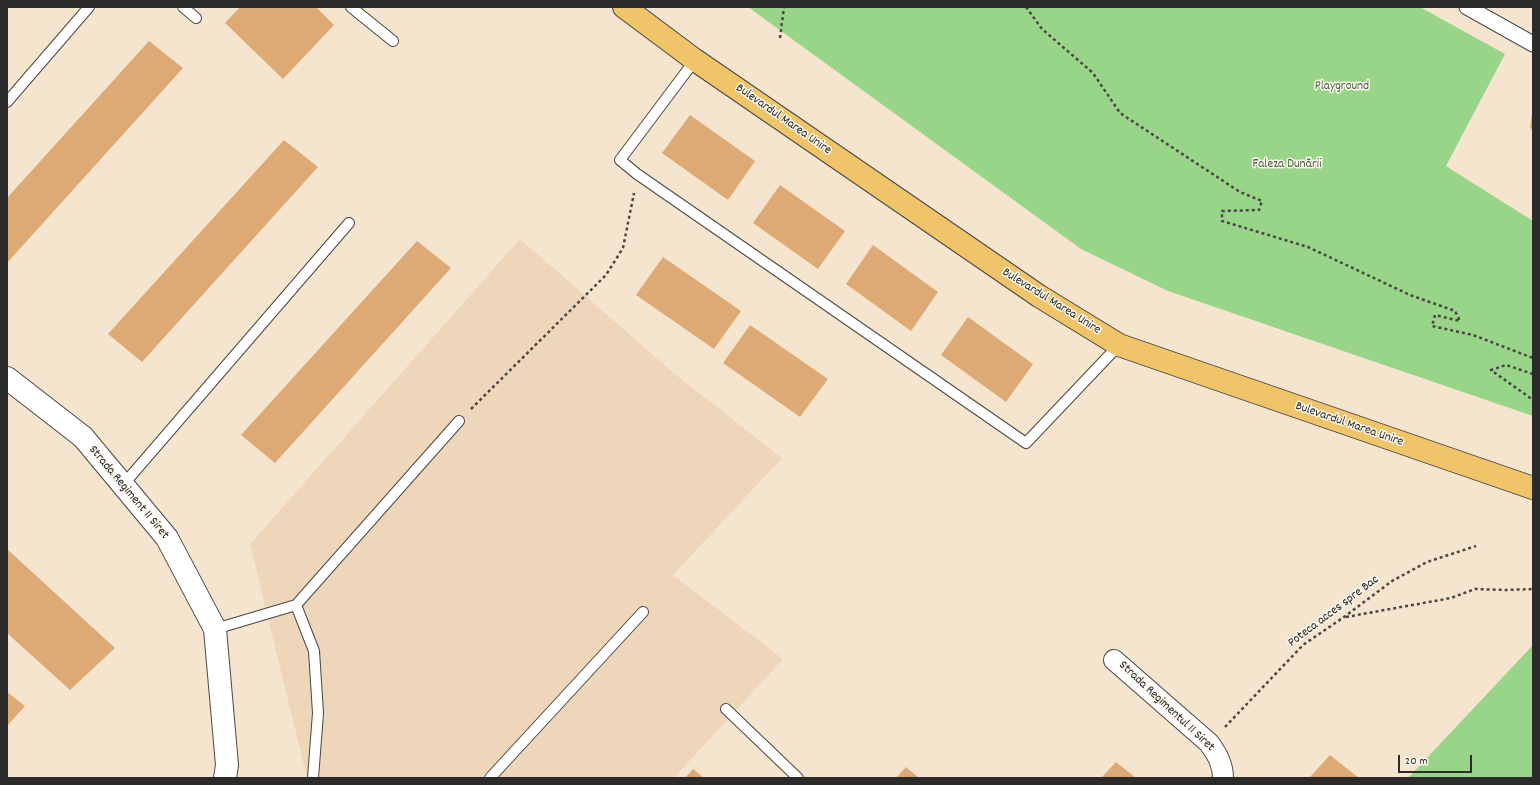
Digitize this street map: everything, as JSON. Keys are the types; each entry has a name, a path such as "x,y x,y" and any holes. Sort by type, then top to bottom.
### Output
{"main road":[{"name":"Bulevardul Marea Unire","path":"624,7 695,60 1039,296 1119,345 1533,488"}],"street":[{"path":"1467,7 1533,44"},
{"name":"Strada Regiment 11 Siret","path":"7,378 83,438 167,538 215,629 227,765 225,778"},
{"name":"Strada Regimentul 11 Siret","path":"1114,660 1209,743 1218,756 1223,771 1223,778"}],"lane":[{"path":"7,102 89,7"},
{"path":"183,7 196,18"},
{"path":"351,7 393,41"},
{"path":"695,60 620,160 637,174 1026,443 1119,345"},
{"path":"123,485 349,223"},
{"path":"215,629 296,605 459,421"},
{"path":"296,605 314,650 318,713 313,778"},
{"path":"490,778 643,612"},
{"path":"726,709 798,778"}],"path":[{"path":"780,38 784,7"},
{"path":"1026,7 1042,29 1093,73 1120,113 1240,192 1262,201 1258,210 1222,211 1222,221 1308,247 1410,295 1455,311 1460,321 1435,316 1432,326 1473,335 1533,358"},
{"path":"459,421 606,275 623,248 637,174"},
{"path":"1533,374 1506,365 1491,370 1533,400"},
{"name":"Poteca acces spre Bac","path":"1209,743 1303,645 1344,617 1392,581 1427,562 1476,546"},
{"path":"1344,617 1451,598 1475,589 1533,589"}],"shaded area":[{"path":"520,239 676,375 782,458 673,575 783,659 674,778 307,778 250,544"}],"green space":[{"name":"Faleza Dunării","path":"748,7 1420,7 1505,54 1446,166 1533,221 1533,416 1168,291 1081,249"},
{"path":"1533,645 1533,778 1408,778"}],"building":[{"path":"240,7 316,7 334,25 283,79 225,23"},
{"path":"149,41 183,68 7,263 7,198"},
{"path":"1533,111 1533,132 1530,127"},
{"path":"690,115 755,161 728,200 662,153"},
{"path":"284,140 318,167 142,362 108,334"},
{"path":"780,185 845,231 818,269 753,223"},
{"path":"417,241 451,268 275,463 241,435"},
{"path":"873,245 938,292 911,331 846,284"},
{"path":"663,257 741,311 714,349 636,295"},
{"path":"968,317 1033,364 1006,402 941,355"},
{"path":"750,325 828,379 800,417 723,363"},
{"path":"7,549 115,648 70,690 7,633"},
{"path":"7,692 25,706 7,726"},
{"path":"1330,755 1359,778 1309,778"},
{"path":"1116,762 1136,778 1101,778"},
{"path":"906,767 919,778 896,778"},
{"path":"693,769 704,778 685,778"}],"park label":[{"name":"Playground","path":"1342,87"}]}
